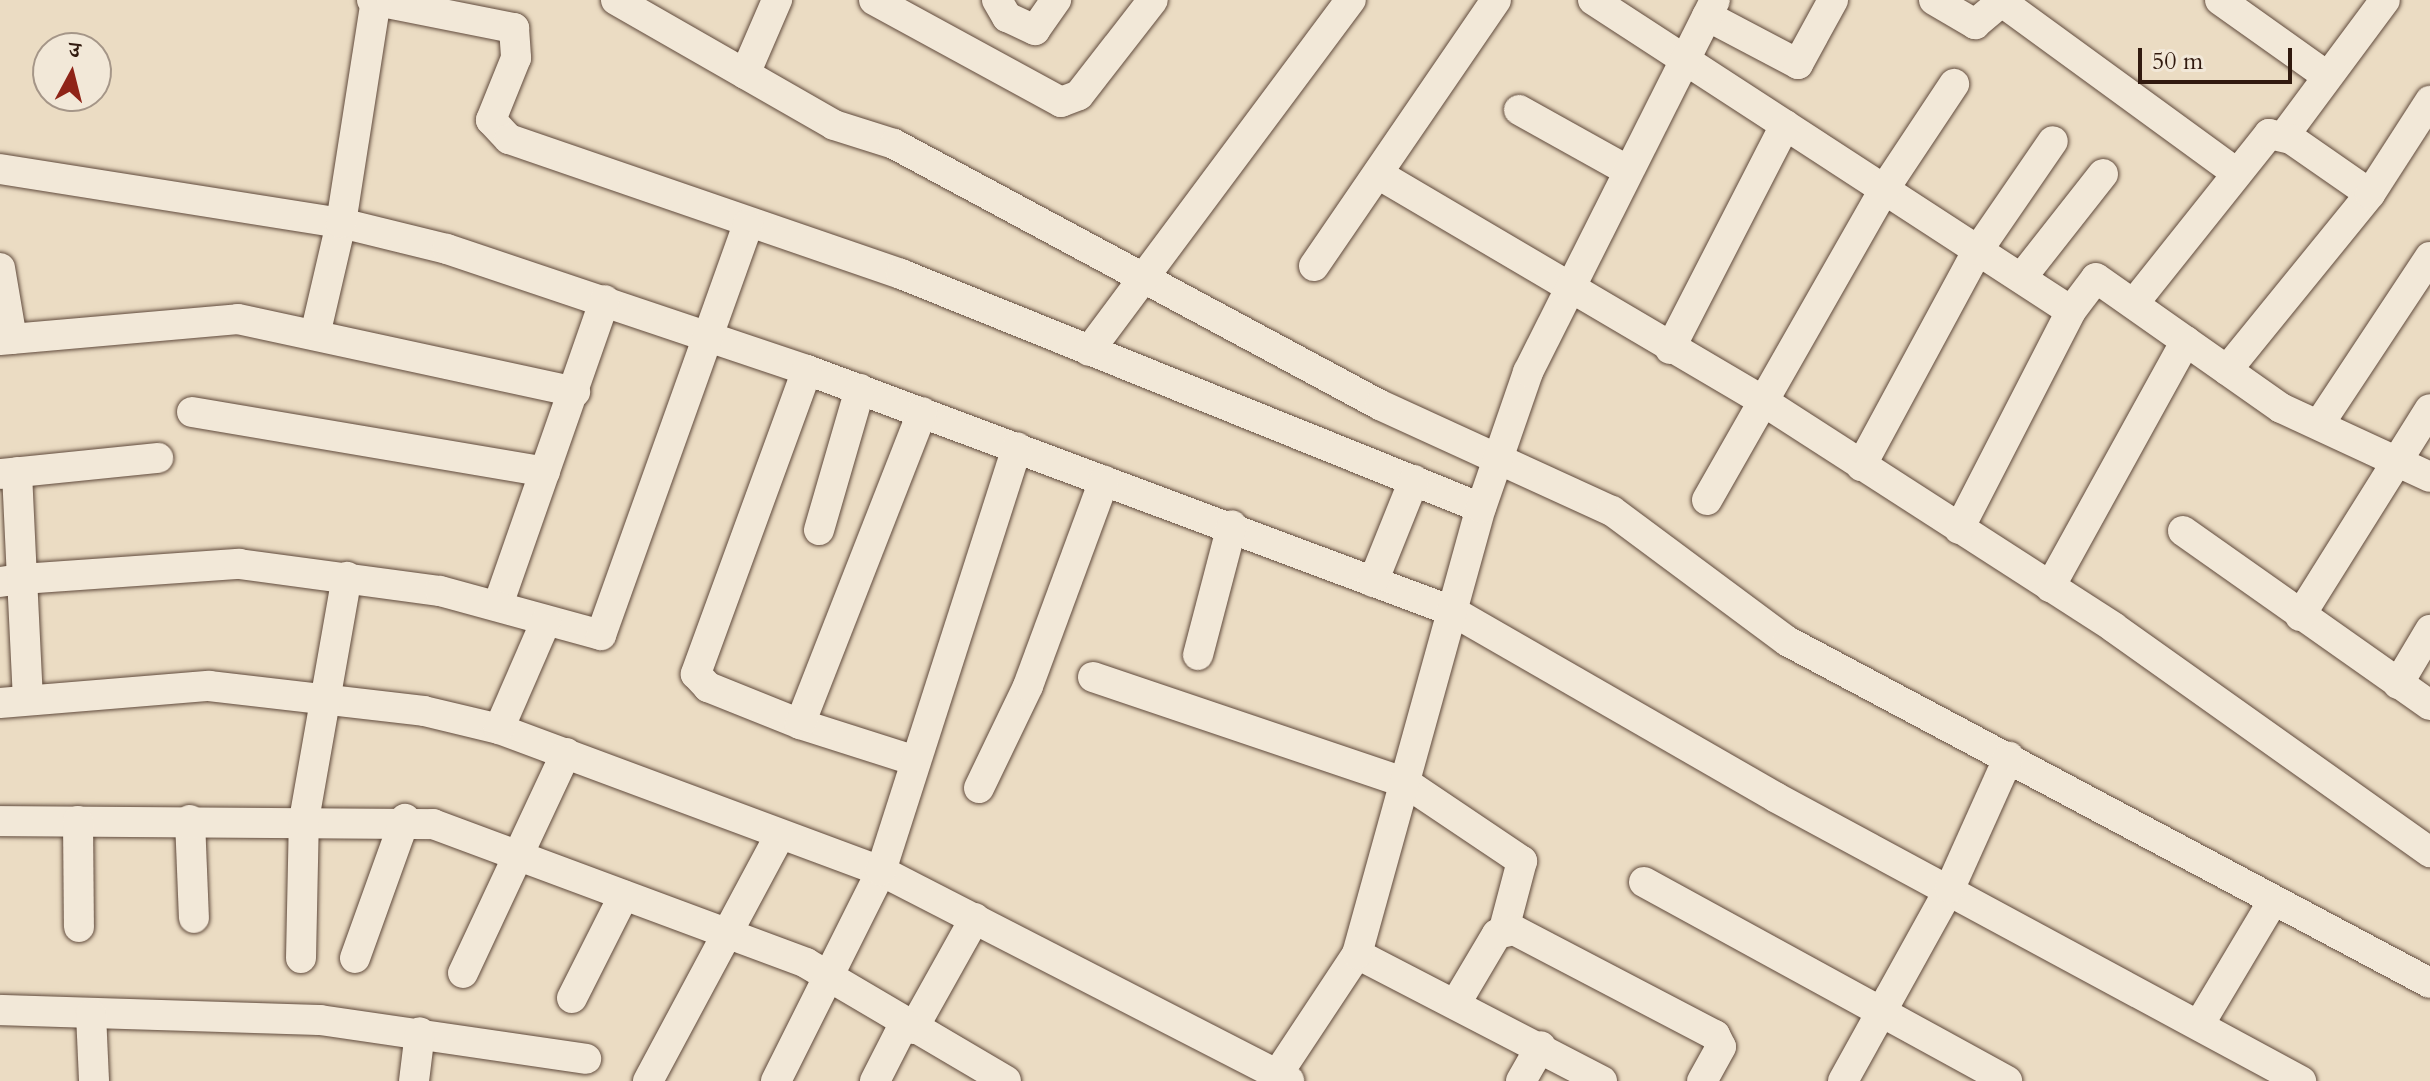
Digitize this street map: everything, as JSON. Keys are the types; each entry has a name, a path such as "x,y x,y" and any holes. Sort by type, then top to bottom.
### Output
{"street":[{"path":"315,335 341,223 375,0 514,28 519,42 493,105 494,131 748,225 901,274 1481,508"},
{"path":"616,0 745,74 1498,461 1612,511 1787,641 2430,983"},
{"path":"745,74 777,0"},
{"path":"874,0 1061,102 1079,95 1153,0"},
{"path":"997,0 1007,17 1035,30 1056,0"},
{"path":"1089,351 1140,275 1351,0"},
{"path":"1314,266 1496,0"},
{"path":"1593,0 1686,57 2071,311"},
{"path":"158,458 9,473 14,702 183,685 321,697 499,729 881,871 1280,1078 1357,954 1481,508 1563,290 1625,169 1711,8 1798,64 1833,0"},
{"path":"1934,0 1975,24 2003,1 2235,172"},
{"path":"2220,0 2327,76"},
{"path":"2284,136 2385,0"},
{"path":"1707,500 1766,403 1885,188 1954,84"},
{"path":"2227,370 2370,194 2430,101"},
{"path":"1519,110 1625,169"},
{"path":"1670,349 1785,125"},
{"path":"2135,302 2264,137 2284,136 2370,194"},
{"path":"1861,466 1978,250 2053,141"},
{"path":"0,169 341,223 605,300 1232,525 1452,611 2301,1081"},
{"path":"1378,174 1563,290 1766,403 2050,587 2430,852"},
{"path":"2022,277 2103,174"},
{"path":"11,580 204,563 347,577 498,605 593,637 607,630 626,551 748,225"},
{"path":"2320,423 2430,257"},
{"path":"0,268 6,339 222,318 315,335 575,392"},
{"path":"1959,529 2071,311 2096,278 2135,302 2281,408 2400,460 2430,477"},
{"path":"498,605 605,300"},
{"path":"2050,587 2186,341"},
{"path":"807,370 696,664 708,687 800,724 913,760"},
{"path":"819,530 860,389"},
{"path":"2300,616 2430,409"},
{"path":"192,412 545,472"},
{"path":"800,724 922,412"},
{"path":"776,1081 826,973 881,871 913,760 1017,447"},
{"path":"1373,582 1414,480"},
{"path":"979,788 1028,686 1104,481"},
{"path":"1198,655 1232,525"},
{"path":"2183,531 2430,705"},
{"path":"301,958 304,820 321,697 347,577"},
{"path":"499,729 546,621"},
{"path":"2398,684 2430,630"},
{"path":"1093,677 1406,783 1522,861 1504,929 1456,1003"},
{"path":"463,973 566,753"},
{"path":"1843,1081 1950,888 2009,757"},
{"path":"355,958 405,819"},
{"path":"0,821 405,819 728,931 826,973 909,1026 1006,1081"},
{"path":"190,820 194,918"},
{"path":"78,821 79,927"},
{"path":"648,1081 780,835"},
{"path":"1644,882 2007,1081"},
{"path":"572,998 624,895"},
{"path":"2199,1025 2273,901"},
{"path":"875,1081 975,918"},
{"path":"1504,929 1715,1035 1721,1047 1702,1081"},
{"path":"1357,954 1541,1046 1602,1081"},
{"path":"0,1010 320,1020 420,1032 586,1059"},
{"path":"91,1014 94,1081"},
{"path":"414,1081 420,1032"},
{"path":"1521,1081 1541,1046"}]}
